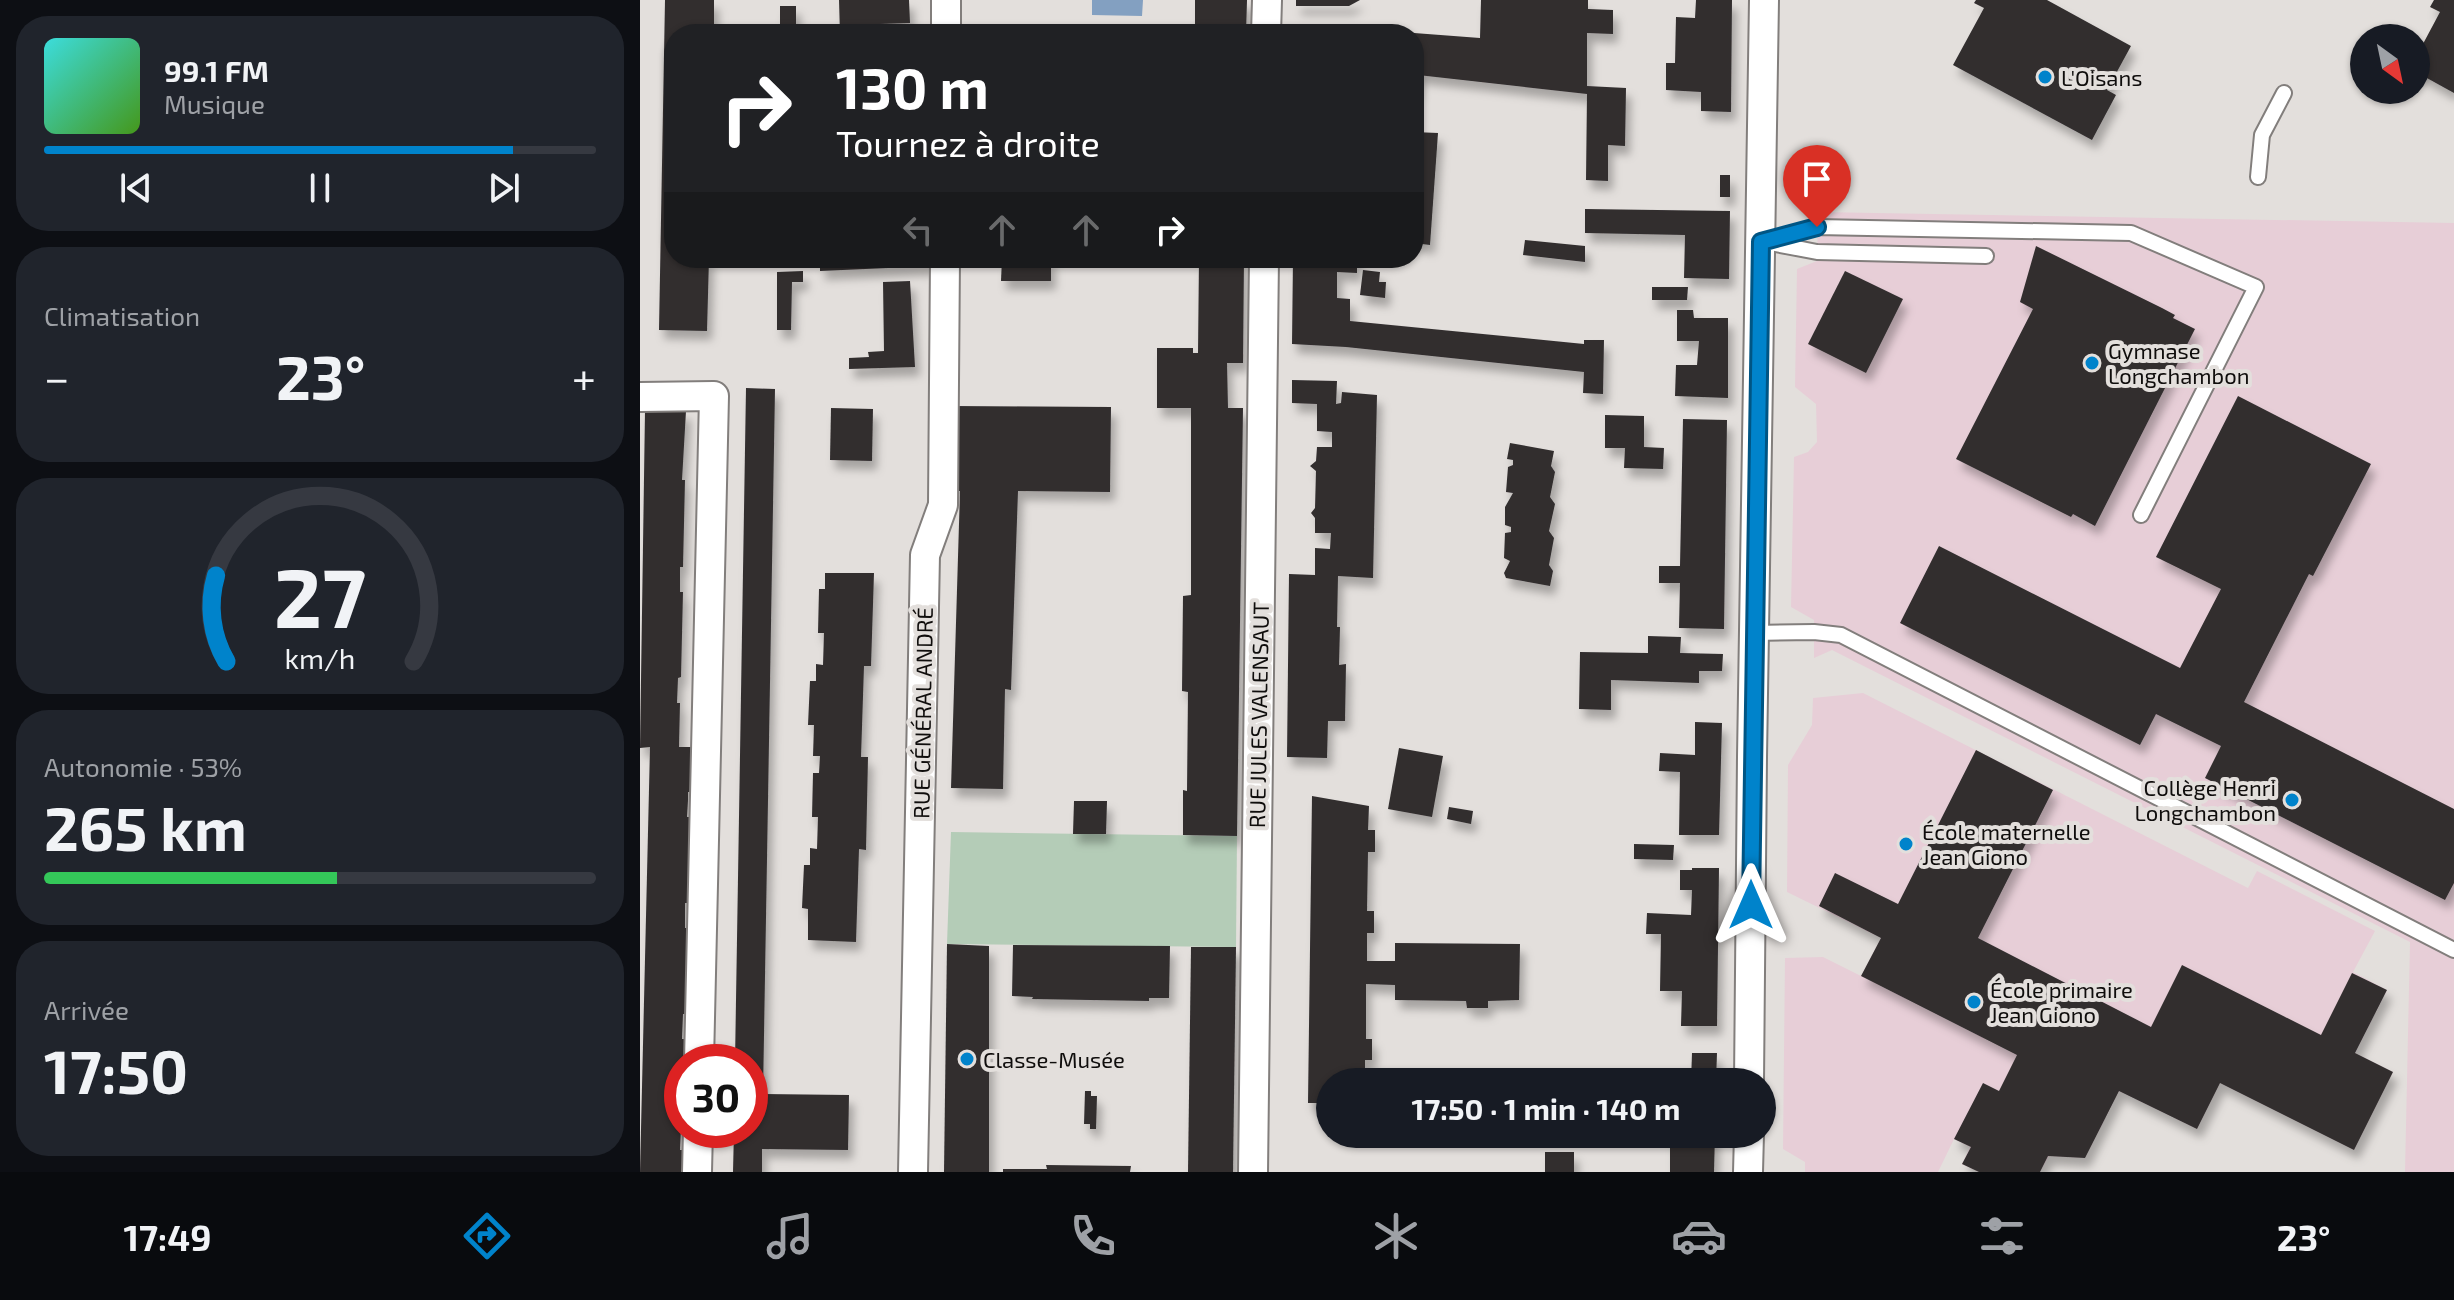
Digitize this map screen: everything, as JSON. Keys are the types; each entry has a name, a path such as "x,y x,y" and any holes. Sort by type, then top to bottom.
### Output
{"street":[{"path":"946,0 946,24"},
{"path":"1266,24 1267,0"},
{"path":"1749,1068 1764,0"},
{"name":"RUE GÉNÉRAL ANDRÉ","path":"913,1172 925,555 943,505 945,268"},
{"name":"RUE JULES VALENSAUT","path":"1253,1172 1264,268"},
{"path":"640,397 714,396 699,1044"},
{"path":"697,1172 698,1148"},
{"path":"1748,1172 1749,1148"}],"lane":[{"path":"2258,177 2262,135 2284,93"},
{"path":"1761,242 1817,227 2131,233 2256,287 2141,515"},
{"path":"1761,242 1817,252 1986,256"},
{"path":"1754,633 1841,635 2454,950"}],"shaded area":[{"name":"Collège Henri Longchambon","path":"1818,212 2454,223 2454,1172 2405,1172 2410,942 1832,650 1814,658 1814,620 1791,607 1794,457 1808,452 1817,442 1816,404 1795,387 1797,269 1817,261"},
{"path":"1863,693 2248,888 2257,871 2375,931 2353,972 2387,990 2355,1053 2393,1072 2354,1150 2220,1083 2197,1129 2119,1091 2085,1158 2049,1156 2040,1172 1979,1172 1962,1164 1970,1147 1954,1139 1938,1172 1805,1172 1805,1162 1783,1149 1785,958 1823,957 1861,976 1881,938 1787,892 1788,765 1812,725 1813,698"}],"green space":[{"path":"951,832 1237,836 1236,947 947,944"}],"water":[{"path":"1092,0 1143,0 1142,16 1092,15"}],"building":[{"path":"665,0 714,0 714,24 665,24"},
{"path":"839,0 909,0 910,23 840,24"},
{"path":"1195,0 1247,0 1246,24 1195,24"},
{"path":"1296,0 1360,0 1349,6 1296,6"},
{"path":"1481,0 1588,0 1588,9 1613,10 1613,34 1587,33 1587,86 1626,88 1625,146 1608,145 1608,181 1586,180 1587,94 1424,76 1424,34 1480,38"},
{"path":"1696,0 1732,0 1731,112 1701,111 1701,92 1666,90 1666,63 1675,63 1676,17 1695,18"},
{"name":"L'Oisans","path":"1976,0 2047,0 2131,46 2107,90 2116,95 2092,140 1953,65 1984,8 1974,3"},
{"path":"2434,0 2454,0 2454,93 2430,80 2430,31 2440,12 2430,7"},
{"path":"780,6 796,6 796,24 780,24"},
{"path":"664,55 664,268 709,268 707,331 659,330"},
{"path":"1424,132 1438,133 1430,245 1424,244"},
{"path":"1720,175 1730,175 1730,197 1720,197"},
{"path":"1585,209 1730,211 1729,279 1684,278 1685,235 1585,233"},
{"path":"1525,240 1585,246 1585,262 1523,255"},
{"name":"Gymnase Longchambon","path":"2036,246 2162,308 2175,315 2173,318 2195,329 2095,526 1956,459 2033,309 2020,302"},
{"path":"820,268 888,268 820,271"},
{"path":"1002,268 1051,268 1051,281 1001,281"},
{"path":"1199,268 1244,268 1243,363 1227,363 1228,408 1243,408 1237,836 1183,835 1183,790 1187,791 1188,692 1182,691 1183,596 1191,595 1191,408 1157,408 1157,348 1193,348 1193,353 1198,353"},
{"path":"1293,268 1357,268 1357,273 1337,272 1337,298 1350,299 1350,321 1584,344 1584,340 1604,340 1603,394 1583,393 1584,372 1292,344"},
{"path":"1363,270 1380,272 1379,282 1386,282 1385,298 1360,295"},
{"path":"803,271 803,282 792,282 791,330 777,330 777,272"},
{"path":"1845,271 1903,299 1866,373 1808,344"},
{"path":"910,281 915,367 849,369 849,358 869,357 868,352 884,351 883,282"},
{"path":"1652,287 1688,287 1687,300 1652,300"},
{"path":"1677,310 1693,310 1694,318 1728,318 1728,398 1675,396 1676,365 1697,365 1699,341 1677,341"},
{"path":"1292,380 1337,381 1336,404 1341,403 1342,392 1377,395 1373,578 1338,576 1339,665 1346,664 1345,721 1328,721 1327,758 1287,757 1289,574 1315,575 1315,548 1330,549 1331,533 1315,533 1315,518 1311,513 1315,508 1316,471 1310,466 1316,461 1317,447 1332,447 1332,432 1317,431 1317,404 1292,403"},
{"path":"746,388 775,389 764,1044 735,1044"},
{"path":"2238,396 2371,464 2313,576 2309,574 2244,702 2454,809 2454,883 2445,900 2205,778 2221,746 2156,714 2140,745 1900,623 1939,546 2180,668 2221,589 2156,557"},
{"path":"951,406 1111,407 1110,492 1018,491 1011,690 1005,689 1003,789 951,788 960,491 950,491"},
{"path":"831,408 873,409 872,461 830,460"},
{"path":"645,411 686,411 682,480 685,480 683,567 680,567 680,592 683,592 681,677 678,678 677,703 680,703 679,747 691,747 691,792 688,792 687,817 690,817 688,903 685,903 685,928 688,928 682,1039 685,1039 685,1044 664,1044 664,1148 682,1150 682,1172 640,1172 650,747 640,748"},
{"path":"1605,415 1644,416 1644,447 1664,448 1663,469 1624,468 1625,448 1605,448"},
{"path":"1683,419 1727,420 1724,629 1679,628 1680,583 1659,583 1659,566 1680,566"},
{"path":"1510,443 1554,451 1551,466 1555,472 1550,497 1555,504 1549,531 1554,538 1549,565 1553,571 1550,586 1506,578 1504,573 1510,561 1504,558 1505,533 1511,532 1511,527 1505,525 1505,507 1513,493 1506,492 1508,467 1513,465 1513,460 1507,459"},
{"path":"825,573 874,573 871,666 864,666 861,757 868,757 866,850 859,849 856,942 808,940 808,909 802,908 804,865 810,865 810,848 817,849 818,817 812,817 813,773 819,773 820,756 813,756 814,725 808,725 810,681 816,681 816,664 823,665 824,633 818,633 819,589 825,589"},
{"path":"1648,636 1681,637 1680,653 1723,654 1722,671 1699,671 1699,683 1611,680 1611,710 1579,709 1580,652 1648,653"},
{"path":"1695,722 1722,723 1719,835 1679,835 1680,772 1659,771 1660,753 1695,755"},
{"path":"1399,748 1443,756 1432,817 1388,809"},
{"path":"1976,750 2053,790 1978,938 2151,1027 2182,965 2321,1035 2352,973 2387,990 2355,1053 2393,1072 2354,1150 2220,1083 2197,1129 2119,1091 2085,1158 2048,1156 2040,1172 1979,1172 1962,1164 1971,1147 1954,1139 1983,1083 1999,1091 2017,1055 1861,976 1881,938 1819,906 1835,873 1898,904"},
{"path":"1312,796 1369,806 1368,830 1375,830 1375,852 1368,852 1367,911 1374,911 1374,933 1367,933 1367,961 1395,961 1395,943 1520,944 1519,1000 1488,1001 1488,1008 1467,1008 1466,1001 1395,1000 1395,985 1366,984 1366,1039 1372,1039 1372,1060 1365,1060 1365,1068 1316,1068 1316,1103 1308,1103"},
{"path":"1074,801 1107,801 1106,834 1073,834"},
{"path":"1449,807 1473,811 1471,824 1447,819"},
{"path":"1634,844 1674,845 1673,860 1634,859"},
{"path":"1719,868 1717,1026 1681,1026 1682,991 1660,991 1661,934 1646,934 1647,913 1691,915 1692,890 1680,890 1680,870"},
{"name":"Classe-Musée","path":"947,944 989,946 989,1172 944,1172"},
{"path":"1013,945 1170,946 1169,998 1149,998 1149,1001 1012,996"},
{"path":"1191,947 1236,947 1233,1172 1188,1172"},
{"path":"1692,1053 1717,1053 1716,1068 1691,1068"},
{"path":"1085,1091 1097,1096 1096,1129 1084,1124"},
{"path":"768,1094 849,1095 848,1150 762,1149 762,1172 733,1172 734,1148 768,1148"},
{"path":"1670,1148 1715,1148 1714,1172 1670,1172"},
{"path":"1545,1152 1574,1152 1574,1172 1545,1172"},
{"path":"1046,1165 1131,1166 1130,1172 1003,1172 1003,1169 1047,1169"}],"place":[{"name":"L'Oisans","path":"2045,77"},
{"name":"Gymnase Longchambon","path":"2092,363"},
{"name":"Collège Henri Longchambon","path":"2292,800"},
{"name":"École maternelle Jean Giono","path":"1906,844"},
{"name":"École primaire Jean Giono","path":"1974,1002"},
{"name":"Classe-Musée","path":"967,1059"}],"route":[{"path":"1751,905 1761,242 1817,227"}]}
